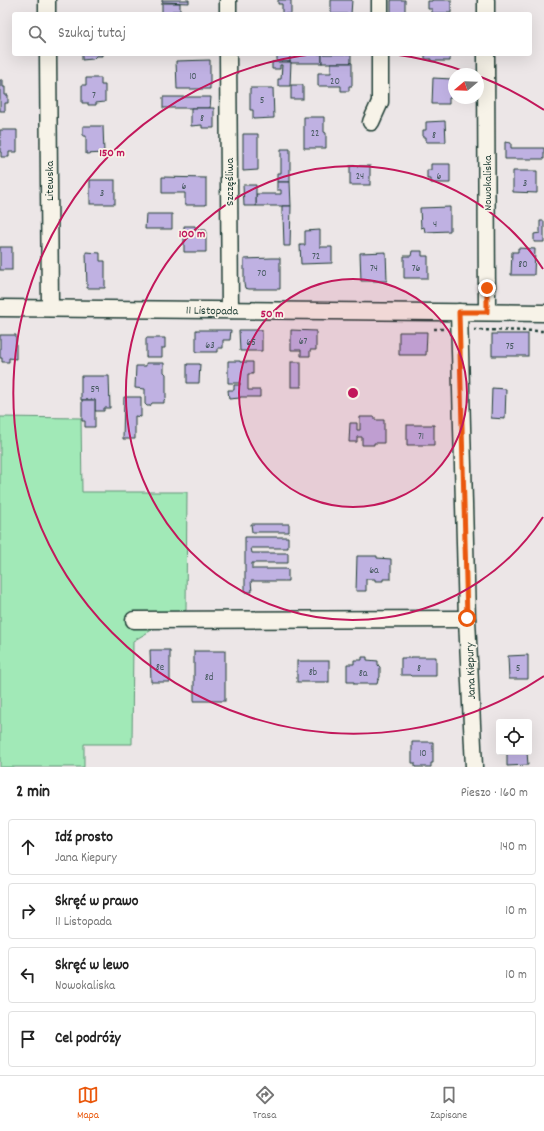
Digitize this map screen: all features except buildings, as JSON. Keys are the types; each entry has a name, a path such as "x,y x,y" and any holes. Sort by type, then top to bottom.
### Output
{"street":[{"path":"47,0 47,12"},
{"path":"228,0 228,12"},
{"path":"380,0 380,12"},
{"path":"486,0 486,12"},
{"name":"Litewska","path":"48,56 50,308"},
{"name":"Szczęśliwa","path":"228,56 230,310"},
{"path":"371,122 380,102 380,56"},
{"name":"Nowokaliska","path":"486,56 487,312"},
{"name":"11 Listopada","path":"0,308 544,312"},
{"name":"Jana Kiepury","path":"459,312 467,618 474,767"},
{"path":"134,620 467,618"}],"path":[{"path":"439,312 440,329"}],"green space":[{"path":"0,417 81,418 82,492 187,492 186,610 133,641 132,744 84,744 84,767 0,767"}],"route":[{"path":"467,618 459,312 487,312 487,288"}]}
